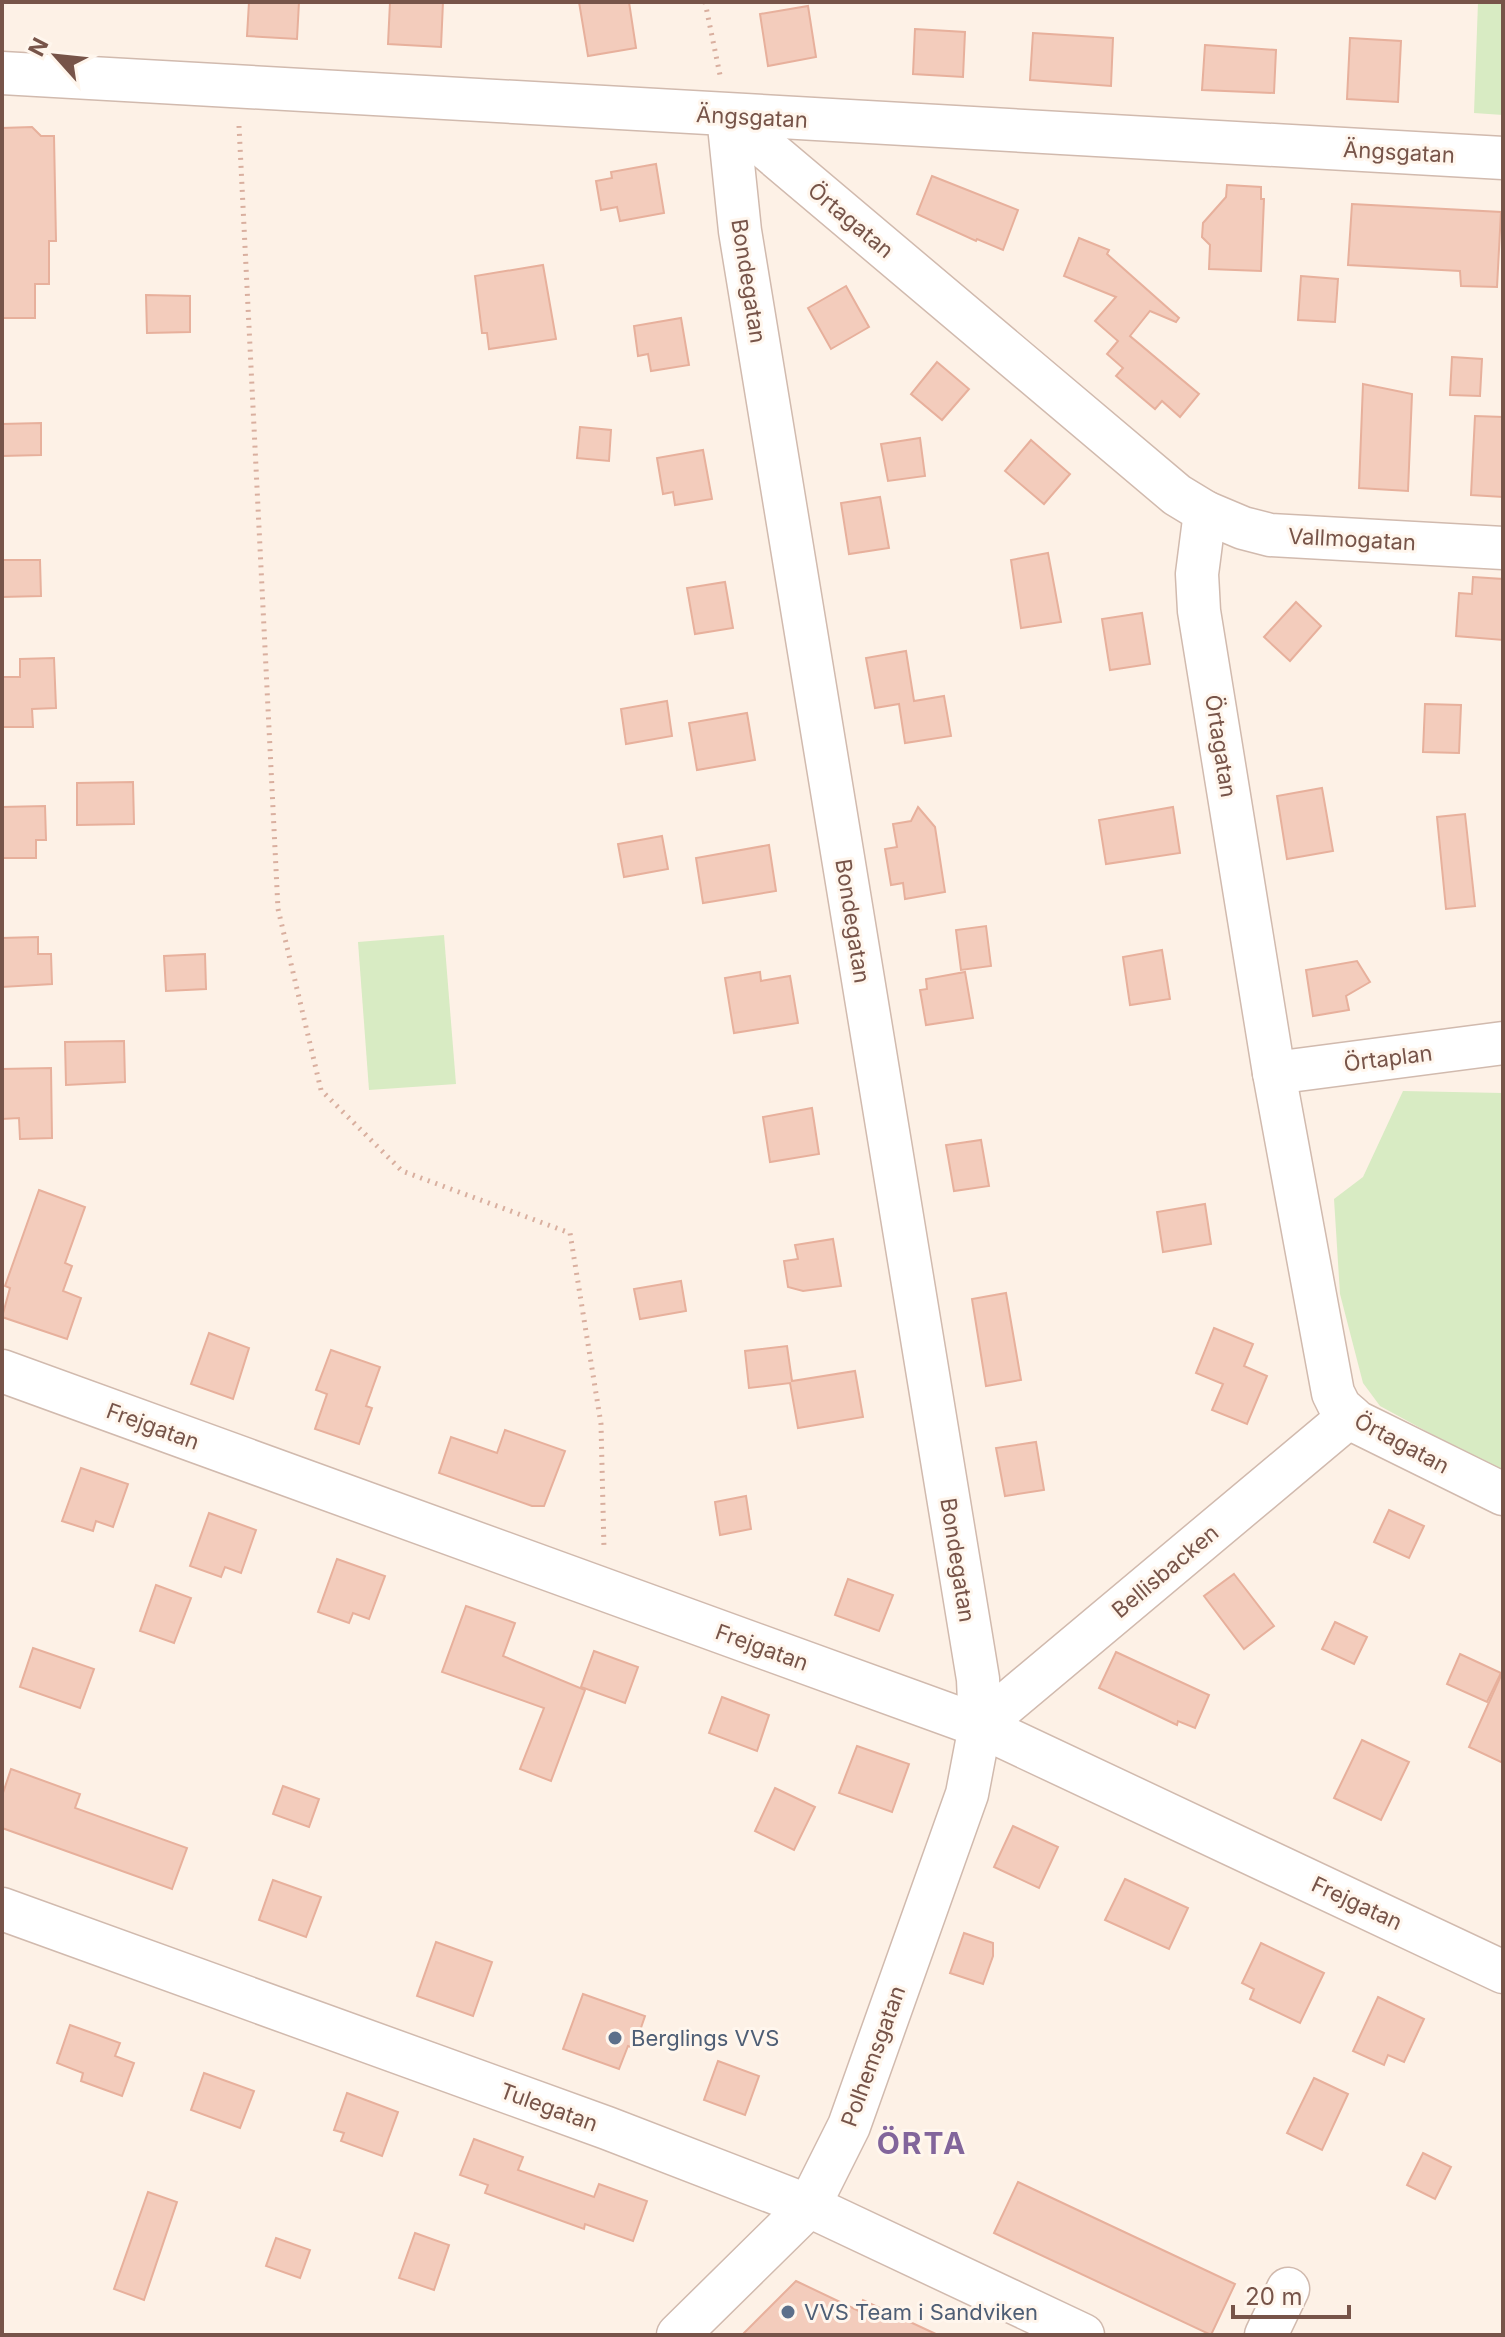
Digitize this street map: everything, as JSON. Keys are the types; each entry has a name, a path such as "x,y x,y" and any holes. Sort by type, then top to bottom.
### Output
{"street":[{"name":"Ängsgatan","path":"2,73 1503,158"},
{"name":"Örtagatan","path":"728,116 1177,495 1205,512 1197,574 1199,611 1274,1073 1333,1393 1340,1407 1350,1416 1400,1445 1503,1494"},
{"name":"Bondegatan","path":"728,116 743,246 978,1679 980,1726"},
{"name":"Vallmogatan","path":"1205,512 1243,528 1270,535 1503,548"},
{"name":"Örtaplan","path":"1274,1073 1503,1043"},
{"name":"Frejgatan","path":"2,1371 980,1726 1503,1972"},
{"name":"Bellisbacken","path":"980,1726 1350,1416"},
{"name":"Polhemsgatan","path":"678,2335 809,2206 855,2111 967,1794 980,1726"},
{"name":"Tulegatan","path":"2,1909 607,2128 809,2206 1083,2335"},
{"path":"1266,2335 1288,2289"}],"path":[{"path":"705,2 728,116"},
{"path":"237,85 278,909 321,1090 402,1171 570,1233 601,1424 605,1590"}],"green space":[{"path":"1478,2 1503,2 1503,115 1474,113"},
{"path":"444,935 456,1084 369,1090 358,942"},
{"path":"1403,1091 1503,1093 1503,1473 1380,1406 1363,1383 1340,1294 1334,1199 1363,1177"}],"building":[{"path":"249,2 299,2 297,39 247,36"},
{"path":"390,2 443,2 441,47 388,44"},
{"path":"579,2 629,2 636,48 588,56"},
{"path":"808,6 816,57 768,66 760,14"},
{"path":"915,29 965,32 963,77 913,74"},
{"path":"1033,33 1113,38 1111,86 1030,80"},
{"path":"1350,38 1401,41 1398,102 1347,99"},
{"path":"1205,45 1276,50 1274,93 1202,90"},
{"path":"32,127 41,136 54,136 56,241 49,241 49,284 35,284 35,318 2,318 2,128"},
{"path":"656,164 664,213 620,221 617,207 601,210 596,181 612,178 611,172"},
{"path":"932,176 1018,210 1003,250 917,214"},
{"path":"1227,185 1261,187 1261,199 1264,199 1261,271 1209,269 1210,245 1202,237 1203,223 1226,197"},
{"path":"1352,204 1501,212 1497,287 1461,286 1460,271 1348,265"},
{"path":"1079,238 1109,250 1107,254 1179,318 1176,322 1150,311 1130,336 1199,394 1180,417 1162,401 1155,409 1116,376 1123,368 1107,354 1118,341 1095,321 1116,297 1064,276"},
{"path":"543,265 556,339 489,349 487,333 482,333 475,276"},
{"path":"1301,276 1338,279 1335,322 1298,320"},
{"path":"846,286 869,327 831,349 808,308"},
{"path":"146,295 190,296 190,332 147,333"},
{"path":"681,318 689,365 651,371 648,354 638,356 634,326"},
{"path":"1452,357 1482,359 1480,396 1450,395"},
{"path":"937,362 969,389 942,420 911,394"},
{"path":"1363,384 1412,394 1408,491 1359,488"},
{"path":"1475,416 1503,417 1503,497 1471,495"},
{"path":"41,423 41,455 2,456 2,424"},
{"path":"580,427 611,430 609,461 577,458"},
{"path":"920,438 925,476 888,481 881,444"},
{"path":"1031,440 1070,474 1044,504 1005,471"},
{"path":"703,450 712,499 675,505 673,492 663,494 657,458"},
{"path":"880,497 889,548 849,554 841,503"},
{"path":"1048,553 1061,622 1021,628 1011,560"},
{"path":"2,560 40,560 41,596 2,597"},
{"path":"1473,577 1503,579 1503,640 1456,636 1459,593 1472,594"},
{"path":"725,582 733,628 695,634 687,588"},
{"path":"1296,602 1321,626 1290,661 1264,637"},
{"path":"1142,613 1150,664 1110,670 1102,619"},
{"path":"906,651 914,701 944,696 951,736 905,743 899,704 875,708 866,658"},
{"path":"54,658 56,708 32,709 33,727 2,727 2,677 20,677 20,659"},
{"path":"667,701 672,736 626,744 621,709"},
{"path":"1425,704 1461,705 1459,753 1423,752"},
{"path":"747,713 755,760 697,770 689,723"},
{"path":"133,782 134,824 77,825 77,783"},
{"path":"1322,788 1333,851 1287,859 1277,796"},
{"path":"45,806 46,840 36,840 36,858 2,858 2,807"},
{"path":"918,807 935,827 945,892 905,899 903,883 891,885 885,849 897,847 893,824 911,821"},
{"path":"1173,807 1180,853 1106,864 1099,820"},
{"path":"1465,814 1475,906 1446,909 1437,817"},
{"path":"662,836 668,869 624,877 618,844"},
{"path":"769,845 776,891 703,903 696,858"},
{"path":"986,926 991,966 961,970 956,930"},
{"path":"38,937 38,954 51,954 52,984 2,987 2,938"},
{"path":"1162,950 1170,999 1130,1005 1123,957"},
{"path":"205,954 206,989 166,991 164,956"},
{"path":"1357,961 1370,982 1346,996 1349,1010 1313,1016 1306,970"},
{"path":"760,972 761,981 790,976 798,1023 734,1033 725,978"},
{"path":"965,972 973,1018 926,1025 920,990 927,989 926,979"},
{"path":"124,1041 125,1082 66,1085 65,1042"},
{"path":"51,1068 52,1138 20,1139 19,1118 2,1119 2,1069"},
{"path":"812,1108 819,1154 770,1162 763,1117"},
{"path":"981,1140 989,1186 954,1191 946,1145"},
{"path":"39,1190 85,1207 65,1263 72,1266 63,1291 81,1298 67,1339 2,1317 10,1288 5,1286"},
{"path":"1205,1204 1211,1244 1163,1252 1157,1212"},
{"path":"833,1239 841,1286 803,1291 788,1287 784,1261 798,1259 795,1245"},
{"path":"681,1281 686,1311 640,1319 634,1289"},
{"path":"1006,1293 1021,1380 986,1386 972,1299"},
{"path":"1214,1328 1253,1344 1244,1366 1267,1376 1247,1424 1212,1410 1223,1384 1196,1373"},
{"path":"209,1333 249,1348 233,1399 191,1384"},
{"path":"787,1346 792,1381 855,1371 863,1417 798,1428 790,1383 749,1388 745,1351"},
{"path":"331,1350 380,1367 366,1406 372,1408 359,1444 315,1429 327,1394 316,1390"},
{"path":"505,1430 565,1451 544,1506 532,1506 439,1473 451,1437 497,1453"},
{"path":"1036,1442 1044,1490 1005,1496 996,1448"},
{"path":"81,1468 128,1484 113,1527 96,1521 93,1531 62,1521"},
{"path":"746,1496 751,1529 720,1535 715,1502"},
{"path":"1389,1510 1424,1526 1409,1558 1374,1542"},
{"path":"209,1513 256,1530 241,1573 225,1567 221,1577 190,1566"},
{"path":"337,1559 385,1576 369,1619 353,1613 349,1623 318,1612"},
{"path":"1234,1574 1274,1626 1244,1649 1204,1596"},
{"path":"848,1579 893,1595 879,1631 835,1615"},
{"path":"156,1585 191,1598 174,1643 140,1631"},
{"path":"466,1606 515,1623 503,1656 585,1690 551,1781 520,1769 544,1708 442,1672"},
{"path":"1335,1622 1367,1637 1354,1664 1322,1649"},
{"path":"33,1648 94,1669 80,1708 20,1687"},
{"path":"594,1651 638,1667 625,1703 581,1687"},
{"path":"1116,1652 1209,1695 1195,1728 1178,1721 1177,1725 1099,1688"},
{"path":"1460,1654 1501,1673 1487,1702 1447,1684"},
{"path":"1503,1671 1503,1763 1469,1747"},
{"path":"722,1697 769,1715 757,1751 709,1733"},
{"path":"1362,1740 1409,1762 1381,1820 1334,1798"},
{"path":"857,1746 909,1764 892,1812 839,1793"},
{"path":"11,1769 80,1794 75,1808 187,1848 172,1889 2,1828 2,1796"},
{"path":"283,1786 319,1799 309,1827 273,1814"},
{"path":"775,1788 815,1807 794,1850 755,1831"},
{"path":"1013,1826 1058,1847 1039,1888 994,1867"},
{"path":"1125,1879 1188,1908 1169,1949 1105,1920"},
{"path":"273,1880 321,1897 306,1937 259,1920"},
{"path":"964,1933 993,1943 993,1956 983,1984 950,1973"},
{"path":"436,1942 492,1962 473,2016 417,1996"},
{"path":"1261,1943 1324,1973 1300,2023 1250,1999 1254,1989 1242,1983"},
{"path":"583,1994 645,2016 634,2048 628,2046 619,2069 563,2049"},
{"path":"1378,1997 1424,2019 1404,2062 1388,2055 1384,2065 1353,2051"},
{"path":"70,2025 120,2043 115,2056 134,2063 122,2096 81,2081 83,2073 57,2063"},
{"path":"718,2061 759,2076 745,2115 704,2100"},
{"path":"204,2073 254,2091 240,2128 191,2110"},
{"path":"1314,2078 1348,2094 1322,2150 1287,2133"},
{"path":"347,2093 398,2112 382,2156 341,2141 344,2133 334,2130"},
{"path":"474,2139 523,2157 518,2170 594,2197 599,2184 647,2201 633,2241 585,2224 584,2229 485,2193 488,2185 460,2175"},
{"path":"1423,2153 1451,2167 1435,2199 1407,2185"},
{"path":"1018,2182 1235,2284 1211,2335 994,2233"},
{"path":"148,2192 177,2202 144,2300 114,2289"},
{"path":"415,2233 449,2245 434,2290 399,2278"},
{"path":"276,2238 310,2250 300,2278 266,2266"},
{"path":"796,2281 859,2311 863,2300 938,2335 742,2335"}],"place":[{"name":"Berglings VVS","path":"615,2038"},
{"name":"VVS Team i Sandviken","path":"788,2312"}],"district":[{"name":"ÖRTA","path":"922,2143"}]}
